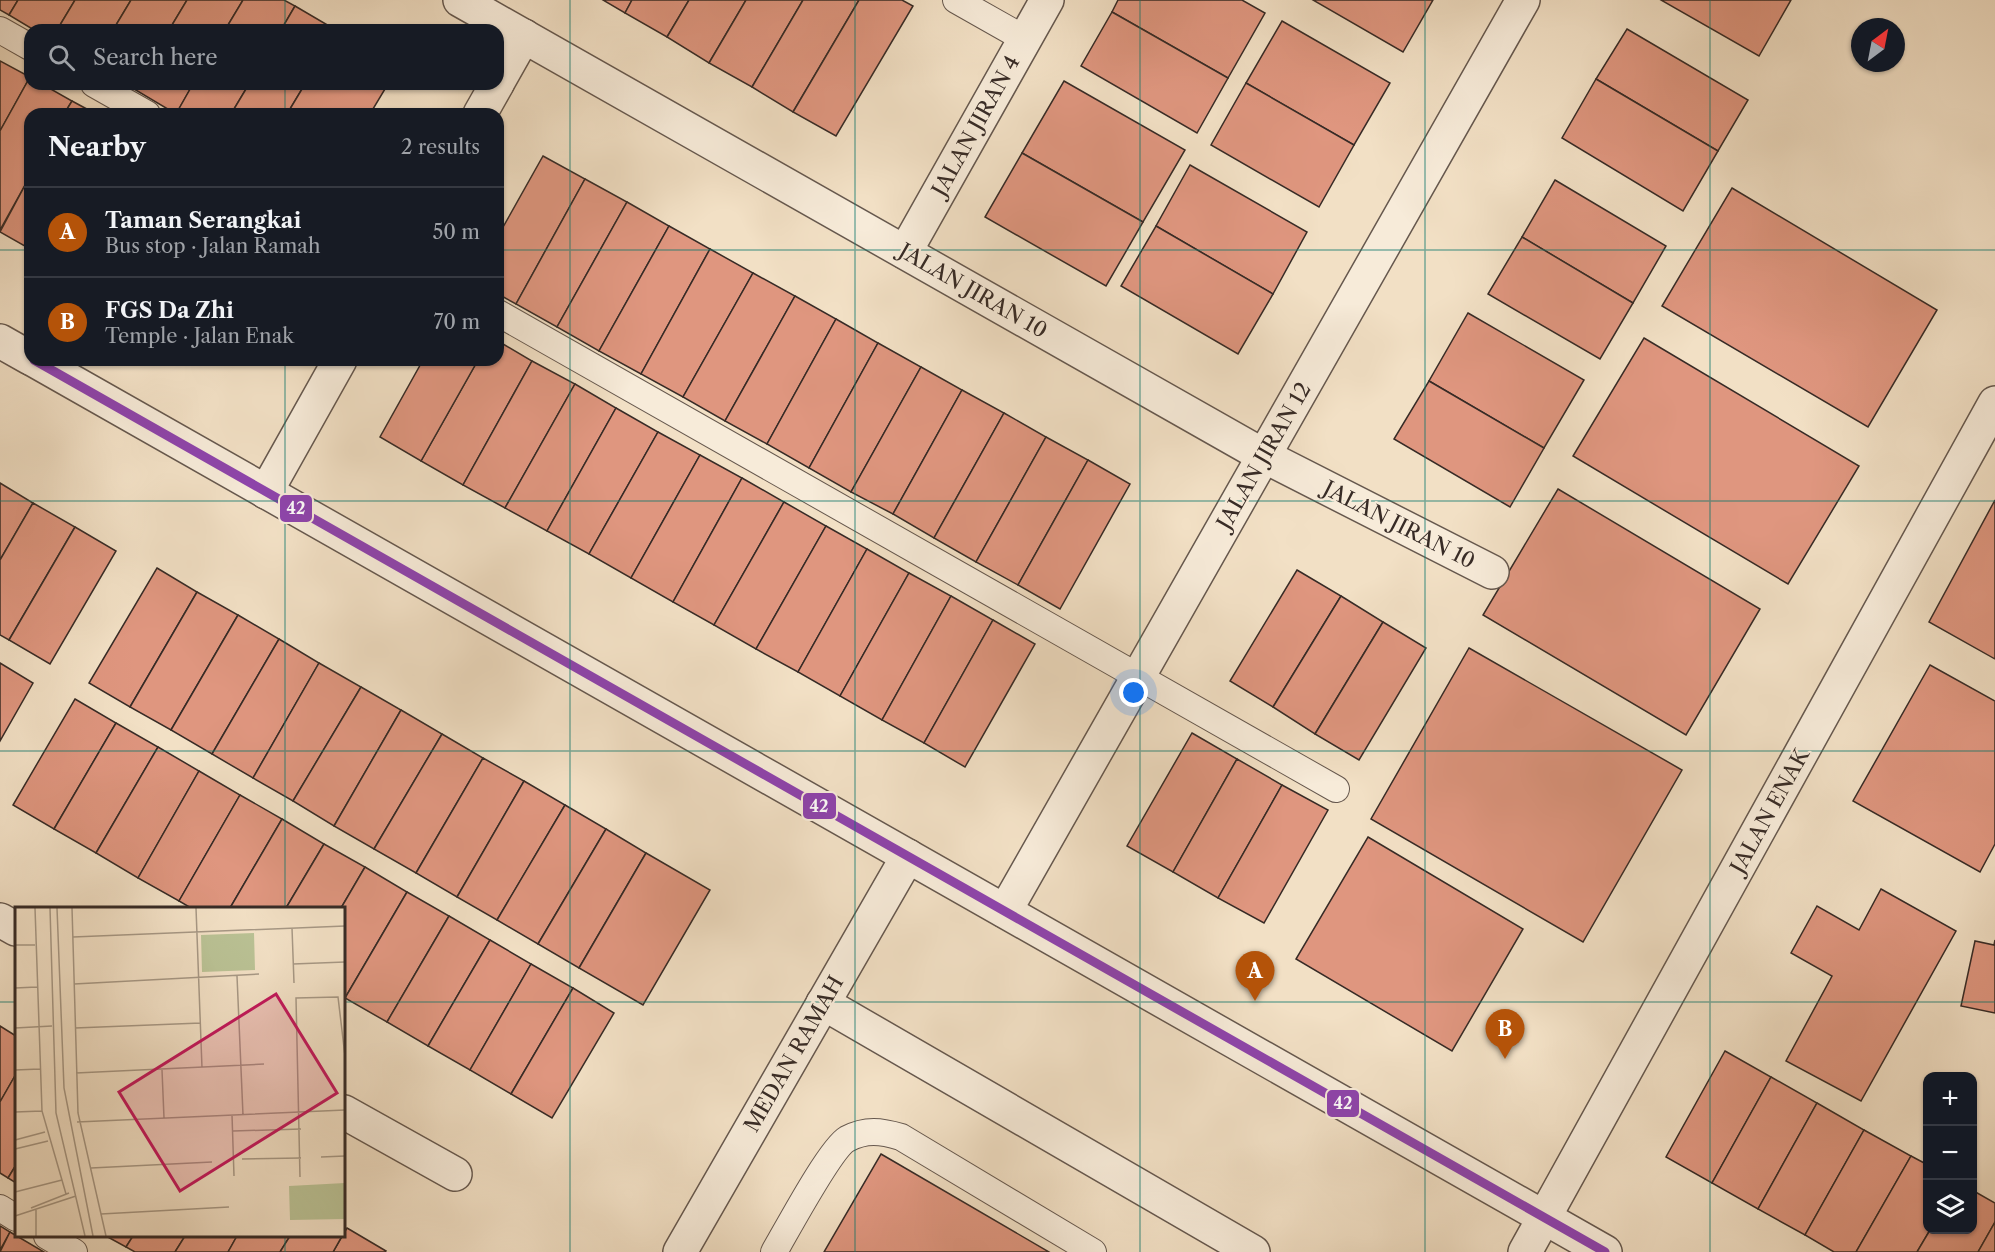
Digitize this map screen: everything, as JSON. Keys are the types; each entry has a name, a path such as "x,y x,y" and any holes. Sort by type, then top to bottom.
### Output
{"street":[{"name":"JALAN JIRAN 10","path":"460,0 503,24"},
{"name":"JALAN JIRAN 4","path":"905,252 1047,0"},
{"name":"JALAN JIRAN 12","path":"1005,911 1523,0"},
{"name":"JALAN JIRAN 10","path":"504,25 1264,456 1492,572"},
{"path":"504,72 524,36"},
{"path":"483,108 494,90"},
{"path":"0,341 24,355"},
{"path":"45,366 1605,1252"},
{"path":"266,492 337,366"},
{"name":"JALAN ENAK","path":"1545,1218 1995,403"},
{"name":"MEDAN RAMAH","path":"680,1252 908,856"},
{"path":"0,920 15,928"},
{"path":"823,1003 1253,1252"},
{"path":"345,1113 455,1174"},
{"path":"1525,1252 1545,1218"}],"lane":[{"path":"956,0 1024,39"},
{"path":"0,30 24,44"},
{"path":"105,90 136,108"},
{"path":"504,316 1336,789"},
{"path":"774,1252 832,1155 845,1140 863,1132 882,1131 901,1137 1093,1252"},
{"path":"0,1208 15,1217"},
{"path":"48,1237 74,1252"}],"building":[{"path":"0,0 18,0 9,15 0,10"},
{"path":"18,0 75,0 61,24 24,24 9,15"},
{"path":"75,0 131,0 117,24 61,24"},
{"path":"131,0 187,0 173,24 117,24"},
{"path":"187,0 243,0 229,24 173,24"},
{"path":"243,0 284,0 295,6 284,24 229,24"},
{"path":"603,0 632,0 625,13"},
{"path":"632,0 689,0 667,37 625,13"},
{"path":"689,0 746,0 709,63 667,37"},
{"path":"746,0 803,0 752,87 709,63"},
{"path":"803,0 859,0 793,112 752,87"},
{"path":"859,0 902,0 913,6 836,136 793,112"},
{"path":"1118,0 1242,0 1265,13 1228,78 1112,12"},
{"path":"1313,0 1433,0 1403,52"},
{"path":"1661,0 1791,0 1759,56"},
{"path":"295,6 326,24 284,24"},
{"path":"1112,12 1228,78 1197,133 1081,66"},
{"path":"1282,21 1390,83 1354,145 1246,83"},
{"path":"1627,29 1748,100 1718,151 1596,79"},
{"path":"0,61 24,74 24,88 0,131"},
{"path":"1596,79 1718,151 1683,211 1562,138"},
{"path":"1064,81 1185,150 1143,222 1022,153"},
{"path":"1246,83 1354,145 1319,207 1211,145"},
{"path":"24,88 24,90 53,90 72,101 68,108 24,108 24,187 0,230 0,131"},
{"path":"136,90 190,90 179,108 166,108"},
{"path":"190,90 245,90 235,108 179,108"},
{"path":"245,90 301,90 291,108 235,108"},
{"path":"301,90 384,90 374,108 291,108"},
{"path":"72,101 85,108 68,108"},
{"path":"1022,153 1143,222 1106,286 985,217"},
{"path":"543,156 585,179 516,304 504,297 504,225"},
{"path":"1190,165 1307,232 1273,294 1156,226"},
{"path":"585,179 627,202 557,327 516,304"},
{"path":"1555,180 1666,246 1633,303 1522,237"},
{"path":"24,187 24,246 0,232"},
{"path":"1732,188 1937,310 1868,427 1662,306"},
{"path":"627,202 669,226 599,351 557,327"},
{"path":"669,226 710,249 641,374 599,351"},
{"path":"1156,226 1273,294 1238,354 1121,286"},
{"path":"1522,237 1633,303 1600,359 1488,294"},
{"path":"710,249 753,273 683,397 641,374"},
{"path":"753,273 795,296 725,421 683,397"},
{"path":"795,296 836,319 767,444 725,421"},
{"path":"1468,313 1584,380 1544,448 1429,381"},
{"path":"836,319 878,343 809,468 767,444"},
{"path":"1644,338 1859,466 1788,584 1573,456"},
{"path":"878,343 921,367 851,492 809,468"},
{"path":"504,345 532,361 463,485 421,461 475,366 504,366"},
{"path":"532,361 575,384 505,508 463,485"},
{"path":"420,366 475,366 421,461 380,437"},
{"path":"921,367 962,390 893,514 851,492"},
{"path":"1429,381 1544,448 1510,507 1394,439"},
{"path":"575,384 616,408 547,531 505,508"},
{"path":"962,390 1004,413 934,538 893,514"},
{"path":"616,408 658,432 589,554 547,531"},
{"path":"1004,413 1046,437 976,562 934,538"},
{"path":"658,432 700,455 631,578 589,554"},
{"path":"1046,437 1088,460 1018,585 976,562"},
{"path":"700,455 742,478 673,602 631,578"},
{"path":"1088,460 1130,484 1060,609 1018,585"},
{"path":"742,478 784,502 714,625 673,602"},
{"path":"0,483 33,503 0,560"},
{"path":"1558,489 1760,609 1686,735 1483,615"},
{"path":"1995,500 1995,659 1929,622"},
{"path":"784,502 826,526 756,649 714,625"},
{"path":"33,503 75,527 9,640 0,635 0,560"},
{"path":"826,526 867,549 798,672 756,649"},
{"path":"75,527 116,551 50,664 9,640"},
{"path":"867,549 909,573 840,696 798,672"},
{"path":"157,568 197,592 130,707 89,683"},
{"path":"1297,570 1341,596 1273,707 1230,681"},
{"path":"909,573 951,596 882,720 840,696"},
{"path":"197,592 238,615 171,730 130,707"},
{"path":"951,596 993,620 924,743 882,720"},
{"path":"1341,596 1383,622 1315,734 1273,707"},
{"path":"238,615 279,639 212,754 171,730"},
{"path":"993,620 1035,644 965,767 924,743"},
{"path":"1383,622 1426,648 1359,760 1315,734"},
{"path":"279,639 319,663 253,778 212,754"},
{"path":"1469,648 1682,770 1583,942 1371,819"},
{"path":"0,663 33,683 0,741"},
{"path":"319,663 361,687 293,801 253,778"},
{"path":"1930,665 1995,701 1995,844 1980,872 1853,801"},
{"path":"361,687 401,710 334,826 293,801"},
{"path":"75,699 116,723 54,829 13,805"},
{"path":"401,710 442,734 374,849 334,826"},
{"path":"116,723 158,747 96,853 54,829"},
{"path":"1192,733 1237,759 1173,872 1127,846"},
{"path":"442,734 483,758 416,873 374,849"},
{"path":"158,747 199,771 138,878 96,853"},
{"path":"483,758 524,781 457,897 416,873"},
{"path":"1237,759 1282,785 1218,898 1173,872"},
{"path":"199,771 240,795 179,901 138,878"},
{"path":"524,781 565,805 497,920 457,897"},
{"path":"1282,785 1328,810 1264,923 1218,898"},
{"path":"240,795 282,819 231,907 189,907 179,901"},
{"path":"565,805 606,829 538,944 497,920"},
{"path":"282,819 324,844 287,907 231,907"},
{"path":"606,829 646,853 579,968 538,944"},
{"path":"1368,837 1523,929 1452,1051 1296,959"},
{"path":"324,844 365,867 342,907 287,907"},
{"path":"646,853 710,890 643,1005 579,968"},
{"path":"365,867 407,892 345,998 345,907 342,907"},
{"path":"1881,889 1956,931 1861,1101 1786,1061 1832,976 1791,953 1817,906 1859,930"},
{"path":"407,892 449,916 387,1022 345,998"},
{"path":"449,916 490,940 428,1046 387,1022"},
{"path":"490,940 531,964 470,1070 428,1046"},
{"path":"1995,940 1995,1013 1961,1006 1975,941 1994,945"},
{"path":"531,964 573,988 511,1094 470,1070"},
{"path":"573,988 614,1013 552,1118 511,1094"},
{"path":"0,1026 15,1035 15,1076 0,1102"},
{"path":"1725,1051 1771,1077 1712,1183 1666,1157"},
{"path":"15,1076 15,1167 8,1178 0,1173 0,1102"},
{"path":"1771,1077 1817,1103 1758,1209 1712,1183"},
{"path":"1817,1103 1864,1130 1805,1235 1758,1209"},
{"path":"1864,1130 1911,1156 1856,1252 1834,1252 1805,1235"},
{"path":"881,1154 1049,1252 824,1252"},
{"path":"1911,1156 1923,1162 1923,1234 1928,1234 1917,1252 1856,1252"},
{"path":"15,1167 15,1182 8,1178"},
{"path":"1977,1193 1995,1203 1995,1222 1978,1252 1917,1252 1928,1234 1977,1234"},
{"path":"1995,1222 1995,1252 1978,1252"},
{"path":"0,1226 10,1232 0,1250"},
{"path":"347,1228 386,1251 333,1252 342,1237 345,1237"},
{"path":"10,1232 44,1252 0,1252"},
{"path":"108,1237 132,1237 126,1247"},
{"path":"132,1237 184,1237 175,1252 135,1252 126,1247"},
{"path":"184,1237 236,1237 228,1252 175,1252"},
{"path":"236,1237 289,1237 280,1252 228,1252"},
{"path":"289,1237 341,1237 333,1252 280,1252"}],"transit line":[{"name":"42","path":"45,366 1605,1252"}],"place":[{"name":"Taman Serangkai","path":"1255,1001"},
{"name":"FGS Da Zhi","path":"1505,1059"}]}
